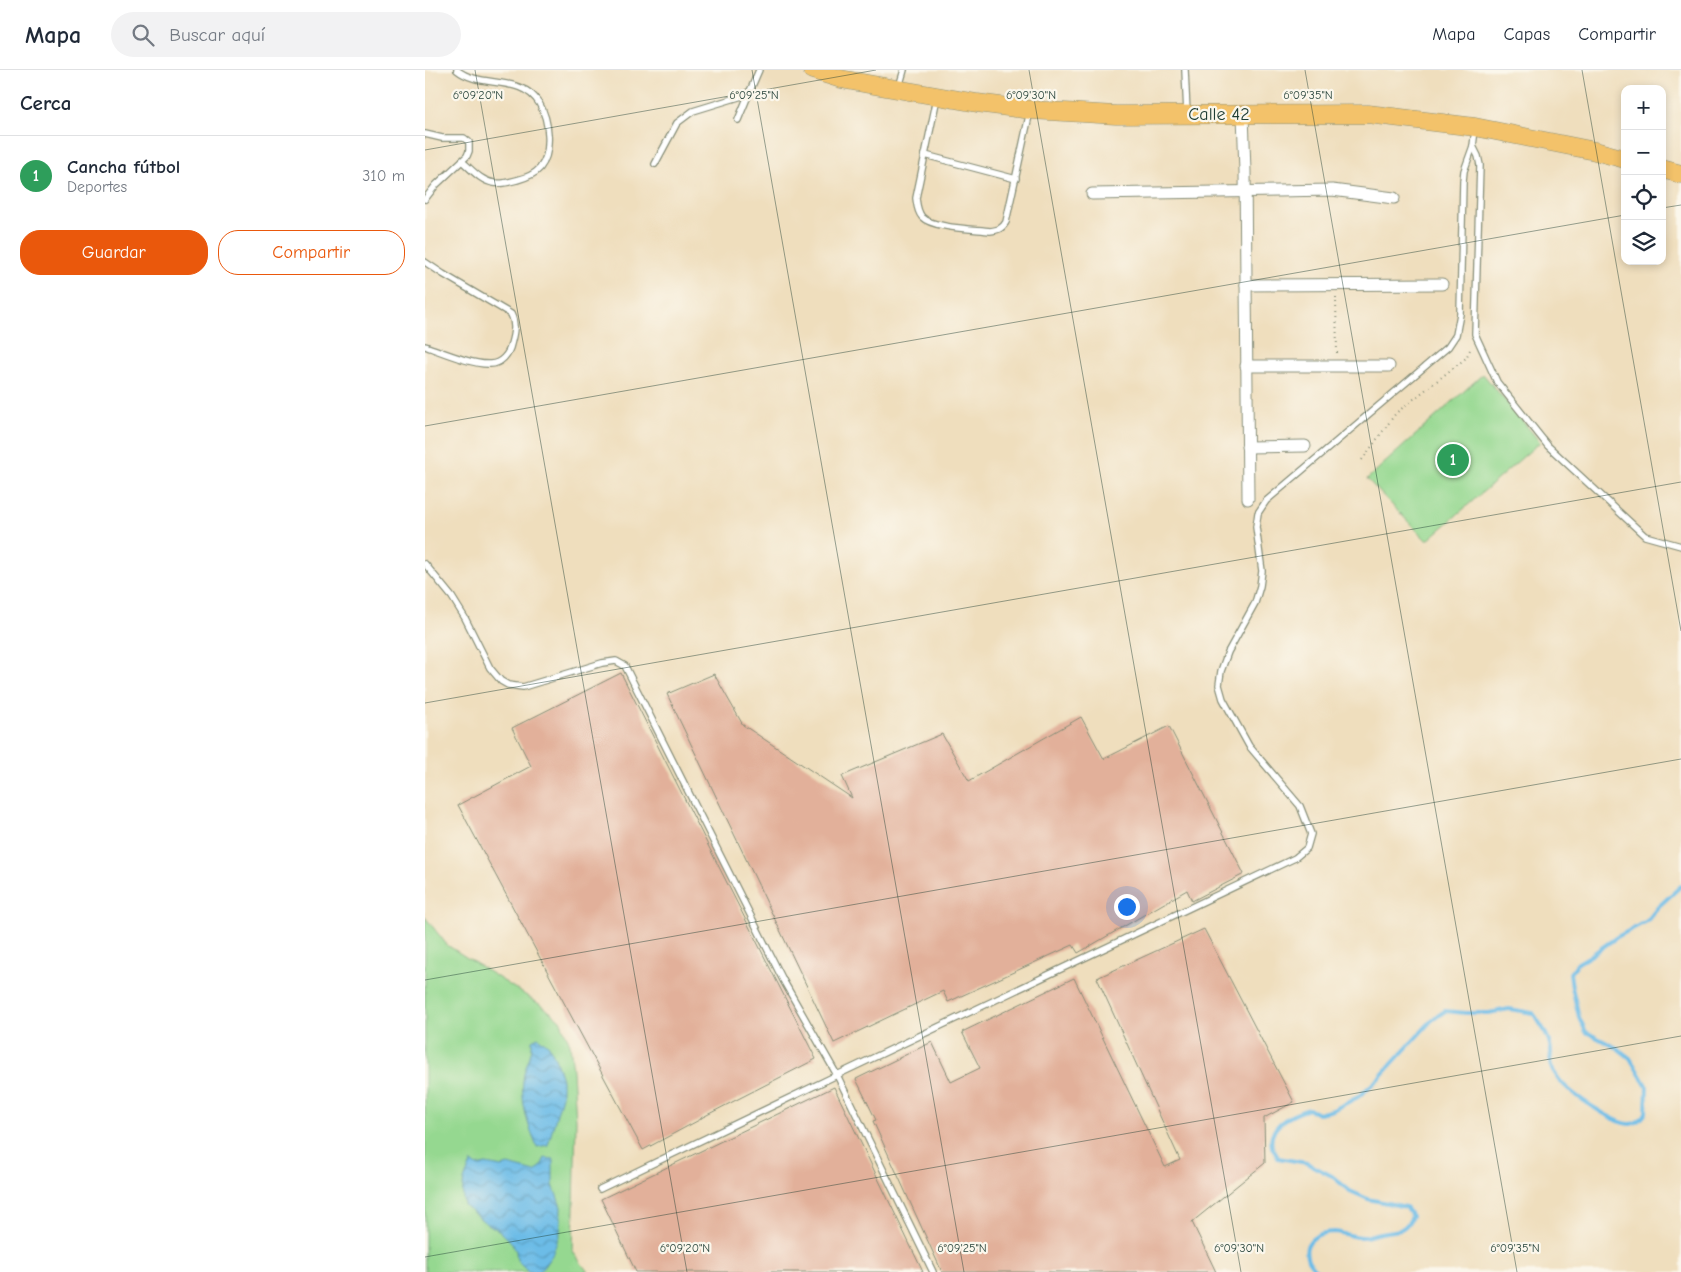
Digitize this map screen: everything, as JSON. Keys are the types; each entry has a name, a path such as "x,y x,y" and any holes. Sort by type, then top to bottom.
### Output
{"main road":[{"name":"Calle 42","path":"812,70 841,79 1031,110 1116,114 1368,114 1475,127 1621,158"},
{"path":"1666,170 1681,174"}],"street":[{"path":"1243,114 1248,499"},
{"path":"1092,194 1332,190 1394,198"},
{"path":"1245,285 1442,284"},
{"path":"1246,366 1389,366"},
{"path":"1247,447 1305,446"}],"lane":[{"path":"457,70 463,75 474,79 519,87 531,94 539,103 548,126 548,147 545,160 539,169 529,176 510,182 493,183 479,176 463,162"},
{"path":"738,120 759,70"},
{"path":"899,89 904,70"},
{"path":"1185,70 1187,114"},
{"path":"655,164 677,124 693,111 742,96 750,91"},
{"path":"938,96 916,198 918,210 923,218 932,223 990,231 1003,227 1006,222 1031,110"},
{"path":"600,1189 1295,858 1307,848 1311,834 1301,806 1249,746 1223,699 1219,685 1221,671 1228,652 1255,603 1260,586 1262,571 1256,526 1258,513 1266,501 1447,348 1456,335 1459,314 1464,171 1473,146 1475,127"},
{"path":"425,134 442,138 464,138 469,142 469,151 463,162 436,186 425,199"},
{"path":"1473,146 1480,165 1475,334 1497,382 1548,446 1645,536 1681,546"},
{"path":"925,155 1016,179"},
{"path":"425,262 511,314 514,321 514,332 509,352 500,362 491,365 478,363 425,346"},
{"path":"425,564 452,597 465,618 490,668 501,681 508,685 523,687 602,663 616,661 625,666 783,980 837,1075 933,1272"}],"path":[{"path":"1336,285 1337,365"},
{"path":"1362,460 1396,413 1466,358 1475,334"}],"green space":[{"path":"1483,374 1540,442 1427,541 1367,479"},
{"path":"425,917 447,945 544,1007 560,1020 570,1044 576,1120 573,1252 588,1272 425,1272"}],"water":[{"path":"538,1037 549,1046 556,1060 562,1080 562,1096 548,1145 537,1147 528,1121 523,1083 531,1053 532,1040"},
{"path":"545,1158 553,1159 553,1185 561,1207 560,1233 552,1255 540,1272 529,1272 517,1260 516,1251 512,1243 500,1231 483,1221 464,1205 463,1187 472,1162 477,1166 486,1164 502,1167 508,1165 535,1172 540,1168"}],"building":[{"path":"621,673 816,1059 643,1150 458,805 531,766 512,728"},
{"path":"714,674 743,725 852,798 842,776 942,734 969,781 1081,717 1104,759 1169,726 1244,874 1192,901 1187,890 1078,953 1073,945 948,1002 943,991 834,1043 667,694"},
{"path":"1204,929 1294,1102 1264,1118 1265,1163 1192,1222 1216,1272 942,1272 873,1121 876,1120 856,1079 932,1042 951,1082 980,1068 962,1032 1074,978 1165,1167 1180,1160 1097,978"},
{"path":"834,1087 923,1272 636,1272 601,1199"}],"waterway":[{"path":"1318,1272 1309,1262 1306,1253 1309,1243 1317,1236 1334,1232 1365,1237 1395,1231 1403,1228 1412,1216 1406,1207 1368,1199 1350,1191 1332,1176 1307,1163 1278,1158 1272,1147 1271,1139 1273,1132 1289,1117 1296,1114 1309,1109 1318,1114 1333,1110 1358,1097 1379,1078 1432,1020 1445,1011 1489,1013 1509,1009 1533,1013 1547,1036 1551,1051 1551,1067 1562,1083 1584,1101 1615,1120 1624,1123 1636,1123 1646,1113 1647,1087 1630,1058 1617,1048 1586,1032 1579,1017 1570,973 1578,963 1617,937 1647,921 1658,907 1681,886"}],"place":[{"name":"Cancha fútbol","path":"1453,460"}]}
